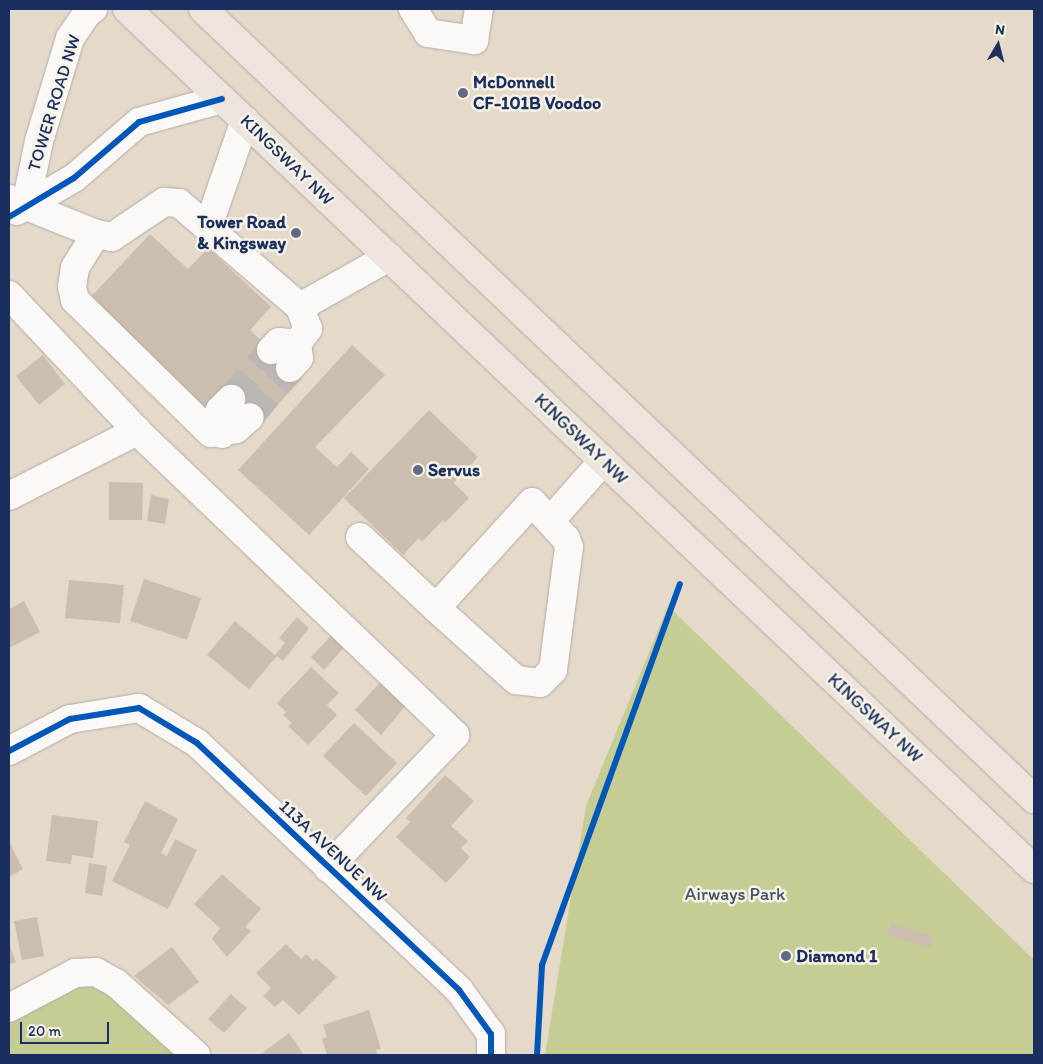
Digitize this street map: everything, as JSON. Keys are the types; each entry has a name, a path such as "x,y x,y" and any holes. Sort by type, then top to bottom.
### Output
{"main road":[{"name":"KINGSWAY NW","path":"127,9 1034,869"},
{"path":"203,9 1034,799"}],"street":[{"name":"TOWER ROAD NW","path":"15,207 39,141 70,38 88,12 93,9"},
{"path":"413,9 428,34 474,40 479,9"},
{"name":"TOWER ROAD NW","path":"15,207 74,178 139,122 222,99"},
{"path":"208,227 245,120"},
{"path":"15,207 96,234 112,237 164,202 179,203 300,306 308,330 294,356 279,342 271,350"},
{"path":"96,234 75,268 74,300 186,412 211,433 222,434 236,430 240,408"},
{"path":"300,306 389,257"},
{"path":"9,295 137,431 456,735 328,868"},
{"path":"9,496 137,431"},
{"path":"551,520 604,461"},
{"path":"360,537 436,608 516,680 540,683 553,670 569,547 551,520 532,502 436,608"},
{"name":"113A AVENUE NW","path":"9,750 70,719 138,708 198,742 328,868 459,990 491,1045"},
{"path":"9,1008 75,973 96,972 116,983 196,1055"}],"green space":[{"name":"Airways Park","path":"668,606 1034,960 1034,1055 545,1055 586,806"},
{"path":"75,984 96,984 180,1055 9,1055 9,1019"}],"building":[{"path":"150,234 188,269 208,248 271,307 250,330 302,379 258,425 205,414 86,302"},
{"path":"352,345 385,375 315,447 337,467 351,452 369,469 309,535 238,470"},
{"path":"43,355 65,384 39,405 16,376"},
{"name":"Servus","path":"429,410 478,457 454,483 469,498 445,523 443,520 422,542 419,538 403,555 344,498"},
{"path":"109,482 143,483 142,520 109,520"},
{"path":"151,495 169,499 165,524 147,521"},
{"path":"144,579 201,598 187,640 130,621"},
{"path":"69,580 124,585 120,623 65,618"},
{"path":"24,601 40,632 9,648 9,609"},
{"path":"297,617 309,628 283,661 277,656 249,689 207,655 235,621 275,655 285,643 279,638"},
{"path":"333,634 346,645 324,670 311,657"},
{"path":"311,667 339,693 327,705 337,715 308,745 288,726 292,723 283,715 286,712 277,703"},
{"path":"382,680 407,704 381,735 355,710"},
{"path":"354,723 397,763 366,796 323,756"},
{"path":"445,775 474,801 451,826 468,841 461,848 470,857 446,883 396,837 410,822 406,818"},
{"path":"145,801 178,819 161,853 167,856 175,839 197,850 168,909 112,881 130,845 124,842"},
{"path":"52,815 98,821 93,858 72,855 71,864 46,861"},
{"path":"9,841 23,869 9,877"},
{"path":"89,863 107,866 102,896 85,893"},
{"path":"222,874 261,909 245,927 251,931 227,957 212,939 220,928 194,904"},
{"path":"37,917 44,956 22,960 14,921"},
{"path":"891,924 934,936 930,948 887,935"},
{"path":"9,944 16,962 9,965"},
{"path":"286,944 301,959 306,954 313,961 316,958 337,977 299,1015 283,1000 275,1007 263,996 271,988 256,973"},
{"path":"172,947 199,982 168,1005 134,976"},
{"path":"231,994 247,1008 224,1033 208,1019"},
{"path":"369,1010 381,1049 376,1050 378,1055 327,1055 322,1039 327,1037 323,1025"},
{"path":"289,1033 304,1055 261,1054"}],"tunnel":[{"path":"231,399 271,350"},
{"path":"250,417 290,368"}],"cycle path":[{"path":"9,217 74,178 139,122 222,99"},
{"path":"537,1055 542,965 680,584"},
{"path":"9,751 70,719 139,708 197,743 459,990 491,1034 491,1055"}],"place":[{"name":"McDonnell CF-101B Voodoo","path":"463,93"},
{"name":"Tower Road & Kingsway","path":"296,233"},
{"name":"Servus","path":"418,470"},
{"name":"Diamond 1","path":"786,956"}]}
